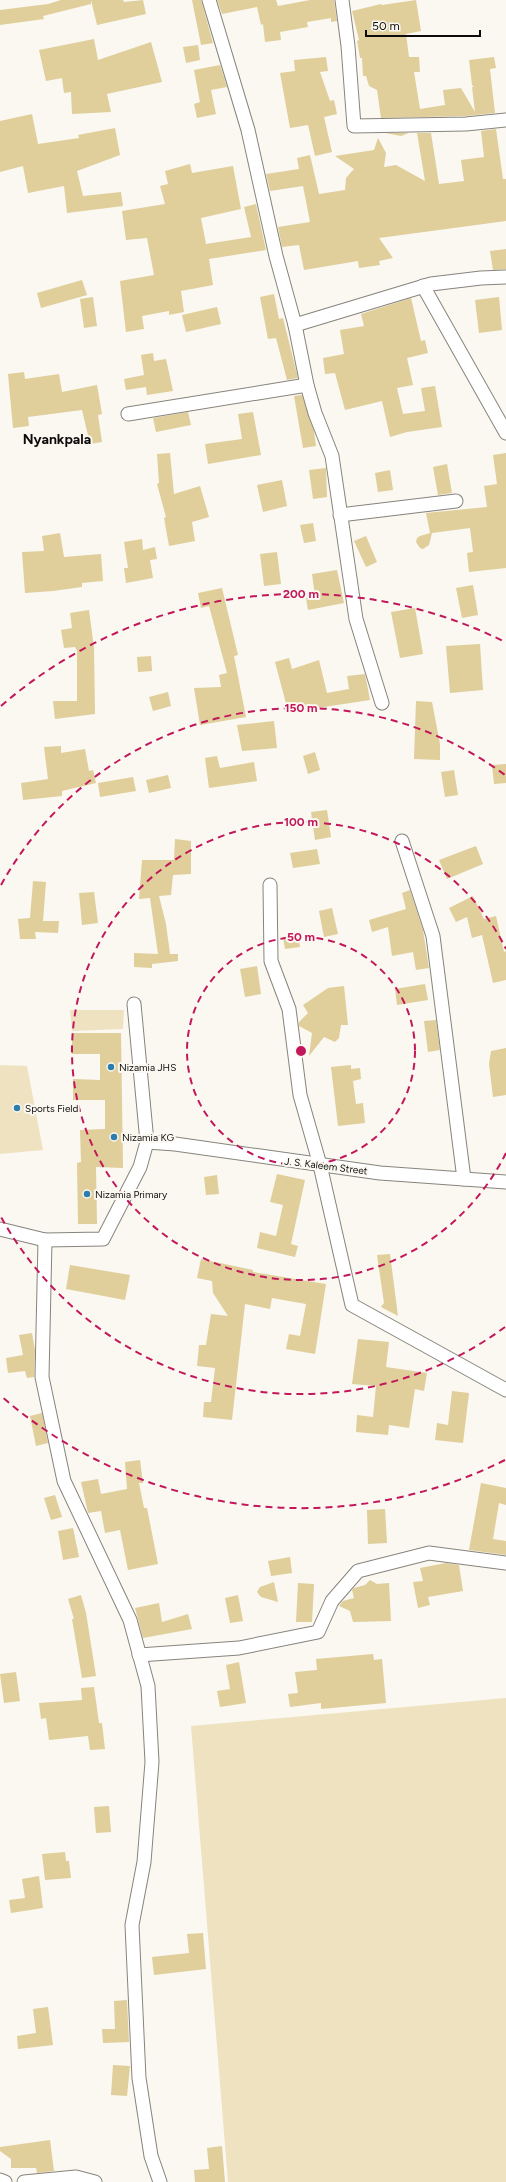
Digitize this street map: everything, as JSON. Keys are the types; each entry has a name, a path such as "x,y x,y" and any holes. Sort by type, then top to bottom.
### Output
{"street":[{"path":"209,0 248,130 276,256 295,325 307,385 315,413 332,456 356,619 382,703"},
{"path":"342,0 348,46 354,126 466,124 506,120"},
{"path":"295,325 423,286 481,278 506,278"},
{"path":"423,286 506,433"},
{"path":"128,414 307,385"},
{"path":"340,515 456,501"},
{"path":"402,841 433,936 464,1179"},
{"path":"270,885 271,961 289,1009 300,1095 320,1166 352,1305 506,1390"},
{"path":"0,1229 45,1240 103,1239 140,1167 147,1142 134,1004"},
{"name":"J. S. Kaleem Street","path":"147,1142 175,1144 320,1166 380,1173 506,1182"},
{"path":"45,1240 42,1377 64,1481 130,1620 148,1686 152,1762 144,1862 132,1933 139,2078 151,2156 160,2182"},
{"path":"139,1655 239,1648 318,1632 332,1601 358,1571 430,1553 506,1563"},
{"path":"24,2182 76,2177 95,2182"},
{"path":"0,2180 5,2182"}],"shaded area":[{"path":"70,1010 124,1010 123,1029 72,1031"},
{"name":"Sports Field","path":"0,1065 27,1066 43,1150 0,1154"},
{"path":"506,1698 506,2182 228,2182 191,1726"}],"building":[{"path":"61,0 91,0 91,4 43,16 44,19 0,25 0,10 48,4"},
{"path":"91,0 123,0 124,2 143,0 146,14 97,25"},
{"path":"192,0 201,0 213,43 201,45"},
{"path":"217,0 276,0 278,6 310,0 334,0 337,21 331,22 331,18 307,22 308,27 280,32 281,40 265,42 263,24 261,25 257,7 222,14"},
{"path":"416,0 421,31 406,34 409,57 419,57 420,72 414,72 420,109 445,105 443,90 461,88 475,112 472,87 474,87 472,85 469,60 494,57 496,68 490,69 495,113 466,116 381,118 377,90 369,86 366,76 363,76 362,58 360,58 357,41 359,40 352,11 381,4"},
{"path":"94,39 98,60 151,42 162,82 107,94 111,112 72,114 71,92 64,93 62,78 46,81 39,50"},
{"path":"198,45 200,60 186,63 183,47"},
{"path":"326,57 328,71 320,72 330,101 334,100 337,114 324,117 332,152 315,156 308,125 290,128 280,73 295,71 294,60"},
{"path":"220,65 227,87 211,90 216,114 197,118 194,104 200,102 194,70"},
{"path":"32,114 38,144 79,138 78,135 115,128 120,155 77,171 83,196 121,192 123,206 67,213 64,186 28,193 23,166 0,172 0,121"},
{"path":"496,129 503,179 506,179 506,221 379,238 393,258 379,261 380,265 359,268 358,261 304,270 299,245 282,247 278,227 310,222 303,186 270,191 266,174 299,169 297,158 310,155 319,194 345,190 346,178 354,169 335,156 374,150 378,138 386,153 384,167 396,165 425,181 417,133 431,133 439,184 464,181 461,160 484,157 481,131"},
{"path":"385,133 409,133 401,136"},
{"path":"190,164 192,173 233,166 241,209 201,218 206,244 251,237 244,207 256,204 266,250 209,259 213,285 181,291 184,312 169,315 169,311 142,316 144,329 126,332 120,281 154,275 147,238 126,240 122,211 165,204 160,186 168,184 165,171"},
{"path":"506,249 506,269 493,270 490,251"},
{"path":"82,280 87,295 41,308 37,293"},
{"path":"274,294 279,319 283,318 298,378 287,380 276,338 268,339 260,297"},
{"path":"93,297 97,326 84,328 80,299"},
{"path":"499,297 502,330 479,333 475,300"},
{"path":"411,298 421,341 425,340 428,353 407,358 413,385 397,388 403,414 425,411 421,388 435,386 442,427 407,432 390,437 382,401 345,410 335,373 325,374 323,358 344,354 340,330 364,326 361,314"},
{"path":"217,307 221,324 186,332 182,315"},
{"path":"153,353 154,361 166,359 173,391 147,395 146,387 126,390 124,379 144,375 141,355"},
{"path":"24,372 25,379 59,374 62,392 97,385 102,414 98,415 102,442 90,444 82,410 28,417 29,426 13,428 8,374"},
{"path":"302,395 314,431 316,446 303,448 294,396"},
{"path":"188,412 191,425 156,432 153,418"},
{"path":"253,412 261,455 208,464 205,444 242,439 238,414"},
{"path":"170,453 174,494 200,486 209,517 192,522 195,541 169,546 164,518 166,517 157,484 159,483 157,454"},
{"path":"506,453 506,568 469,572 467,553 473,552 470,528 432,533 429,545 423,549 420,548 416,542 417,538 430,533 426,513 487,507 484,486 497,484 493,455"},
{"path":"447,464 452,493 438,495 433,467"},
{"path":"326,468 327,497 313,499 309,470"},
{"path":"390,470 393,490 378,492 375,473"},
{"path":"282,480 287,506 263,512 257,485"},
{"path":"313,523 316,541 304,543 300,525"},
{"path":"60,533 64,557 101,554 103,581 82,583 82,587 25,593 22,552 44,551 42,536"},
{"path":"366,536 377,562 366,567 354,541"},
{"path":"142,539 143,550 155,547 157,559 150,560 153,578 126,583 124,568 128,568 124,542"},
{"path":"277,552 281,584 264,586 260,554"},
{"path":"337,570 344,603 308,610 306,598 315,596 312,574"},
{"path":"473,585 478,615 462,618 456,588"},
{"path":"222,588 238,655 234,656 246,717 200,725 194,688 221,687 219,675 227,673 209,606 201,608 198,593"},
{"path":"415,608 423,654 400,658 391,612"},
{"path":"89,610 94,648 95,714 55,719 53,701 77,701 77,651 75,647 64,648 61,630 72,628 70,613"},
{"path":"480,644 483,690 450,693 446,646"},
{"path":"151,656 152,671 138,672 137,657"},
{"path":"289,658 292,669 319,660 327,693 349,689 347,676 365,674 370,700 311,709 310,705 288,711 275,662"},
{"path":"168,692 171,706 153,711 149,697"},
{"path":"416,701 432,702 440,744 440,760 414,759"},
{"path":"274,721 277,748 242,751 237,725"},
{"path":"61,746 61,753 85,749 89,771 93,770 96,783 62,791 62,796 23,800 21,783 48,779 44,747"},
{"path":"315,752 320,770 308,774 303,756"},
{"path":"217,756 220,768 254,762 257,781 209,788 205,758"},
{"path":"506,764 506,783 494,784 492,765"},
{"path":"454,770 458,795 445,797 441,772"},
{"path":"168,775 171,788 149,793 146,780"},
{"path":"133,777 136,791 100,797 98,783"},
{"path":"327,810 331,837 315,840 311,812"},
{"path":"175,839 191,841 191,874 173,875 171,895 159,896 166,924 170,954 178,954 178,961 152,964 152,968 134,967 134,953 158,954 150,898 139,899 142,860 174,860"},
{"path":"476,846 483,864 447,879 439,860"},
{"path":"317,849 320,864 293,868 290,853"},
{"path":"33,881 46,882 43,921 59,921 58,933 35,932 36,939 20,939 18,919 30,918"},
{"path":"410,890 423,930 429,968 416,970 413,952 392,956 388,927 372,932 369,920 406,909 402,893"},
{"path":"94,892 98,923 82,925 79,893"},
{"path":"473,896 484,919 496,916 504,952 506,951 506,980 493,983 482,935 472,938 467,917 456,922 449,908"},
{"path":"332,908 338,934 324,937 319,911"},
{"path":"298,935 300,947 285,949 283,937"},
{"path":"257,966 261,994 245,997 240,969"},
{"path":"425,984 428,1000 397,1005 395,989"},
{"path":"344,986 348,1025 341,1025 339,1038 335,1042 324,1037 309,1056 312,1033 299,1026 299,1022 308,1013 303,1005 328,988"},
{"path":"436,1020 440,1050 428,1052 424,1021"},
{"path":"72,1033 121,1033 123,1168 96,1167 97,1224 78,1224 77,1163 81,1162 80,1130 105,1129 105,1100 73,1100 73,1079 100,1080 100,1054 72,1054"},
{"path":"506,1048 506,1095 493,1097 489,1064 491,1051"},
{"path":"351,1065 351,1069 360,1068 361,1079 353,1081 356,1104 363,1103 365,1123 338,1126 331,1067"},
{"path":"277,1174 305,1180 291,1244 298,1246 295,1257 257,1248 260,1232 276,1236 283,1205 270,1202"},
{"path":"217,1175 219,1194 206,1195 204,1177"},
{"path":"390,1254 398,1316 381,1307 384,1303 377,1255"},
{"path":"201,1259 253,1270 253,1272 326,1284 315,1354 286,1349 289,1334 300,1336 306,1304 272,1298 270,1309 245,1304 232,1420 203,1417 204,1402 211,1402 215,1368 197,1366 199,1345 206,1345 211,1314 228,1316 213,1293 212,1281 197,1278"},
{"path":"70,1265 130,1275 125,1300 66,1289"},
{"path":"32,1333 35,1350 34,1377 27,1378 25,1371 8,1373 6,1358 23,1355 19,1335"},
{"path":"358,1339 389,1342 386,1367 427,1373 424,1391 415,1389 409,1428 389,1425 388,1435 356,1432 357,1415 373,1417 376,1386 352,1384"},
{"path":"452,1391 469,1393 463,1443 435,1440 437,1423 448,1425"},
{"path":"42,1413 48,1443 36,1446 30,1416"},
{"path":"140,1460 143,1483 139,1483 144,1508 147,1508 158,1564 128,1570 120,1530 105,1533 101,1511 88,1513 81,1482 98,1479 101,1494 127,1489 125,1462"},
{"path":"481,1483 506,1488 506,1505 499,1503 493,1539 506,1541 506,1555 469,1550"},
{"path":"55,1495 62,1517 51,1520 44,1498"},
{"path":"385,1509 387,1543 368,1544 367,1510"},
{"path":"73,1528 79,1557 63,1560 58,1531"},
{"path":"290,1557 292,1573 271,1576 268,1561"},
{"path":"446,1563 459,1565 463,1591 428,1597 430,1605 418,1608 413,1582 423,1581 420,1568"},
{"path":"370,1580 377,1584 389,1583 391,1621 353,1622 350,1611 339,1606 343,1601 354,1598 352,1590 354,1588 365,1585"},
{"path":"274,1582 278,1602 261,1597 257,1592 260,1587"},
{"path":"298,1583 314,1584 312,1622 296,1622"},
{"path":"81,1595 86,1613 96,1676 82,1678 72,1619 74,1619 68,1599"},
{"path":"238,1595 243,1621 230,1623 225,1598"},
{"path":"159,1603 162,1622 188,1614 192,1629 143,1638 135,1608"},
{"path":"373,1654 374,1660 382,1659 386,1703 321,1709 321,1703 290,1707 288,1694 298,1693 295,1672 317,1670 316,1659"},
{"path":"239,1662 246,1703 220,1707 217,1691 230,1689 226,1665"},
{"path":"16,1672 20,1701 4,1703 0,1674"},
{"path":"94,1687 99,1723 102,1723 105,1749 90,1750 88,1736 49,1740 46,1718 41,1719 39,1703 82,1700 81,1688"},
{"path":"109,1806 111,1832 96,1833 94,1807"},
{"path":"65,1852 66,1861 69,1861 71,1878 45,1880 42,1854"},
{"path":"39,1876 43,1908 11,1913 9,1900 25,1898 22,1879"},
{"path":"203,1933 206,1969 154,1975 152,1957 189,1953 187,1934"},
{"path":"127,2000 129,2042 103,2043 102,2029 115,2029 114,2001"},
{"path":"48,2007 53,2045 18,2049 17,2036 36,2033 33,2009"},
{"path":"113,2065 130,2066 127,2096 111,2095"},
{"path":"50,2140 54,2171 37,2173 36,2168 11,2168 11,2159 0,2151 0,2147"},
{"path":"222,2146 225,2182 195,2182 194,2170 209,2169 207,2148"}],"place":[{"name":"Nizamia JHS","path":"111,1067"},
{"name":"Sports Field","path":"17,1108"},
{"name":"Nizamia KG","path":"114,1137"},
{"name":"Nizamia Primary","path":"87,1194"}],"district":[{"name":"Nyankpala","path":"57,439"}]}
